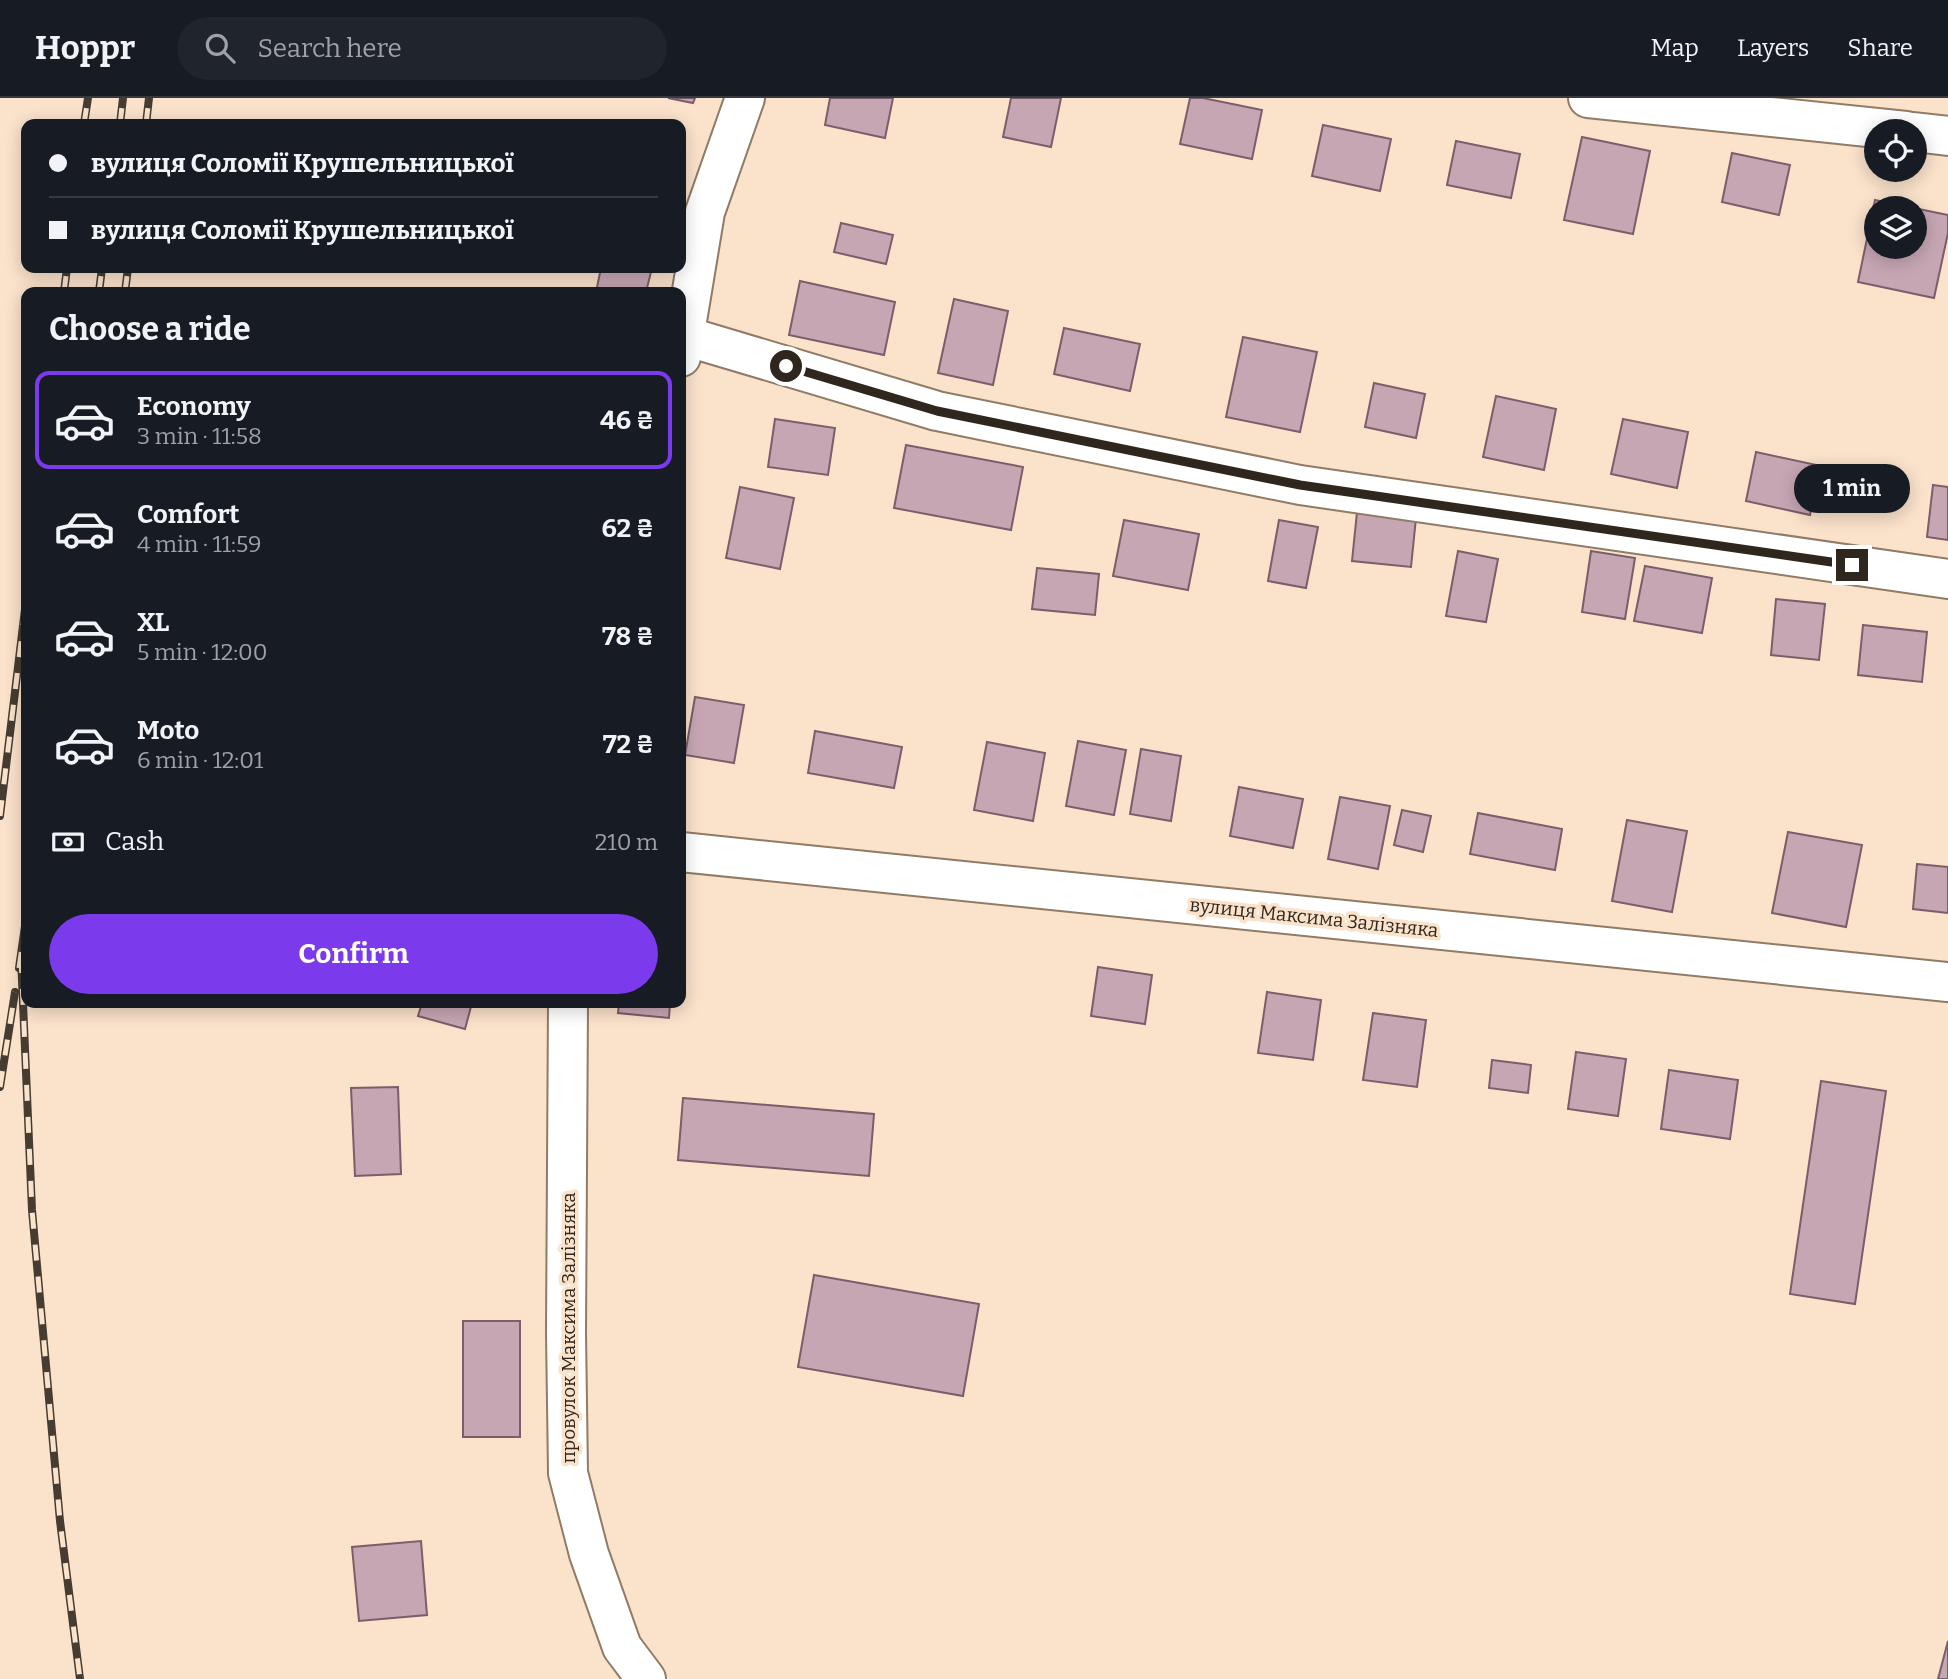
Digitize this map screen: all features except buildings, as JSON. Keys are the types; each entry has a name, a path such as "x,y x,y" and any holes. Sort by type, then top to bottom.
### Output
{"street":[{"path":"686,328 705,212 745,98"},
{"path":"1588,98 1864,127"},
{"path":"1927,134 1948,136"},
{"path":"686,347 937,411 1300,485 1948,579"},
{"name":"вулиця Максима Залізняка","path":"686,853 1948,982"},
{"name":"провулок Максима Залізняка","path":"568,1008 568,1473 589,1554 622,1647 646,1679"}],"railway":[{"path":"85,119 88,98"},
{"path":"121,119 123,98"},
{"path":"147,119 149,98"},
{"path":"65,287 66,273"},
{"path":"100,287 101,273"},
{"path":"126,287 127,273"},
{"path":"0,816 21,642"},
{"path":"19,968 21,954"},
{"path":"0,1087 15,992"},
{"path":"23,1008 32,1210 60,1521 80,1679"}],"route":[{"path":"786,366 937,411 1300,485 1852,565"}]}
